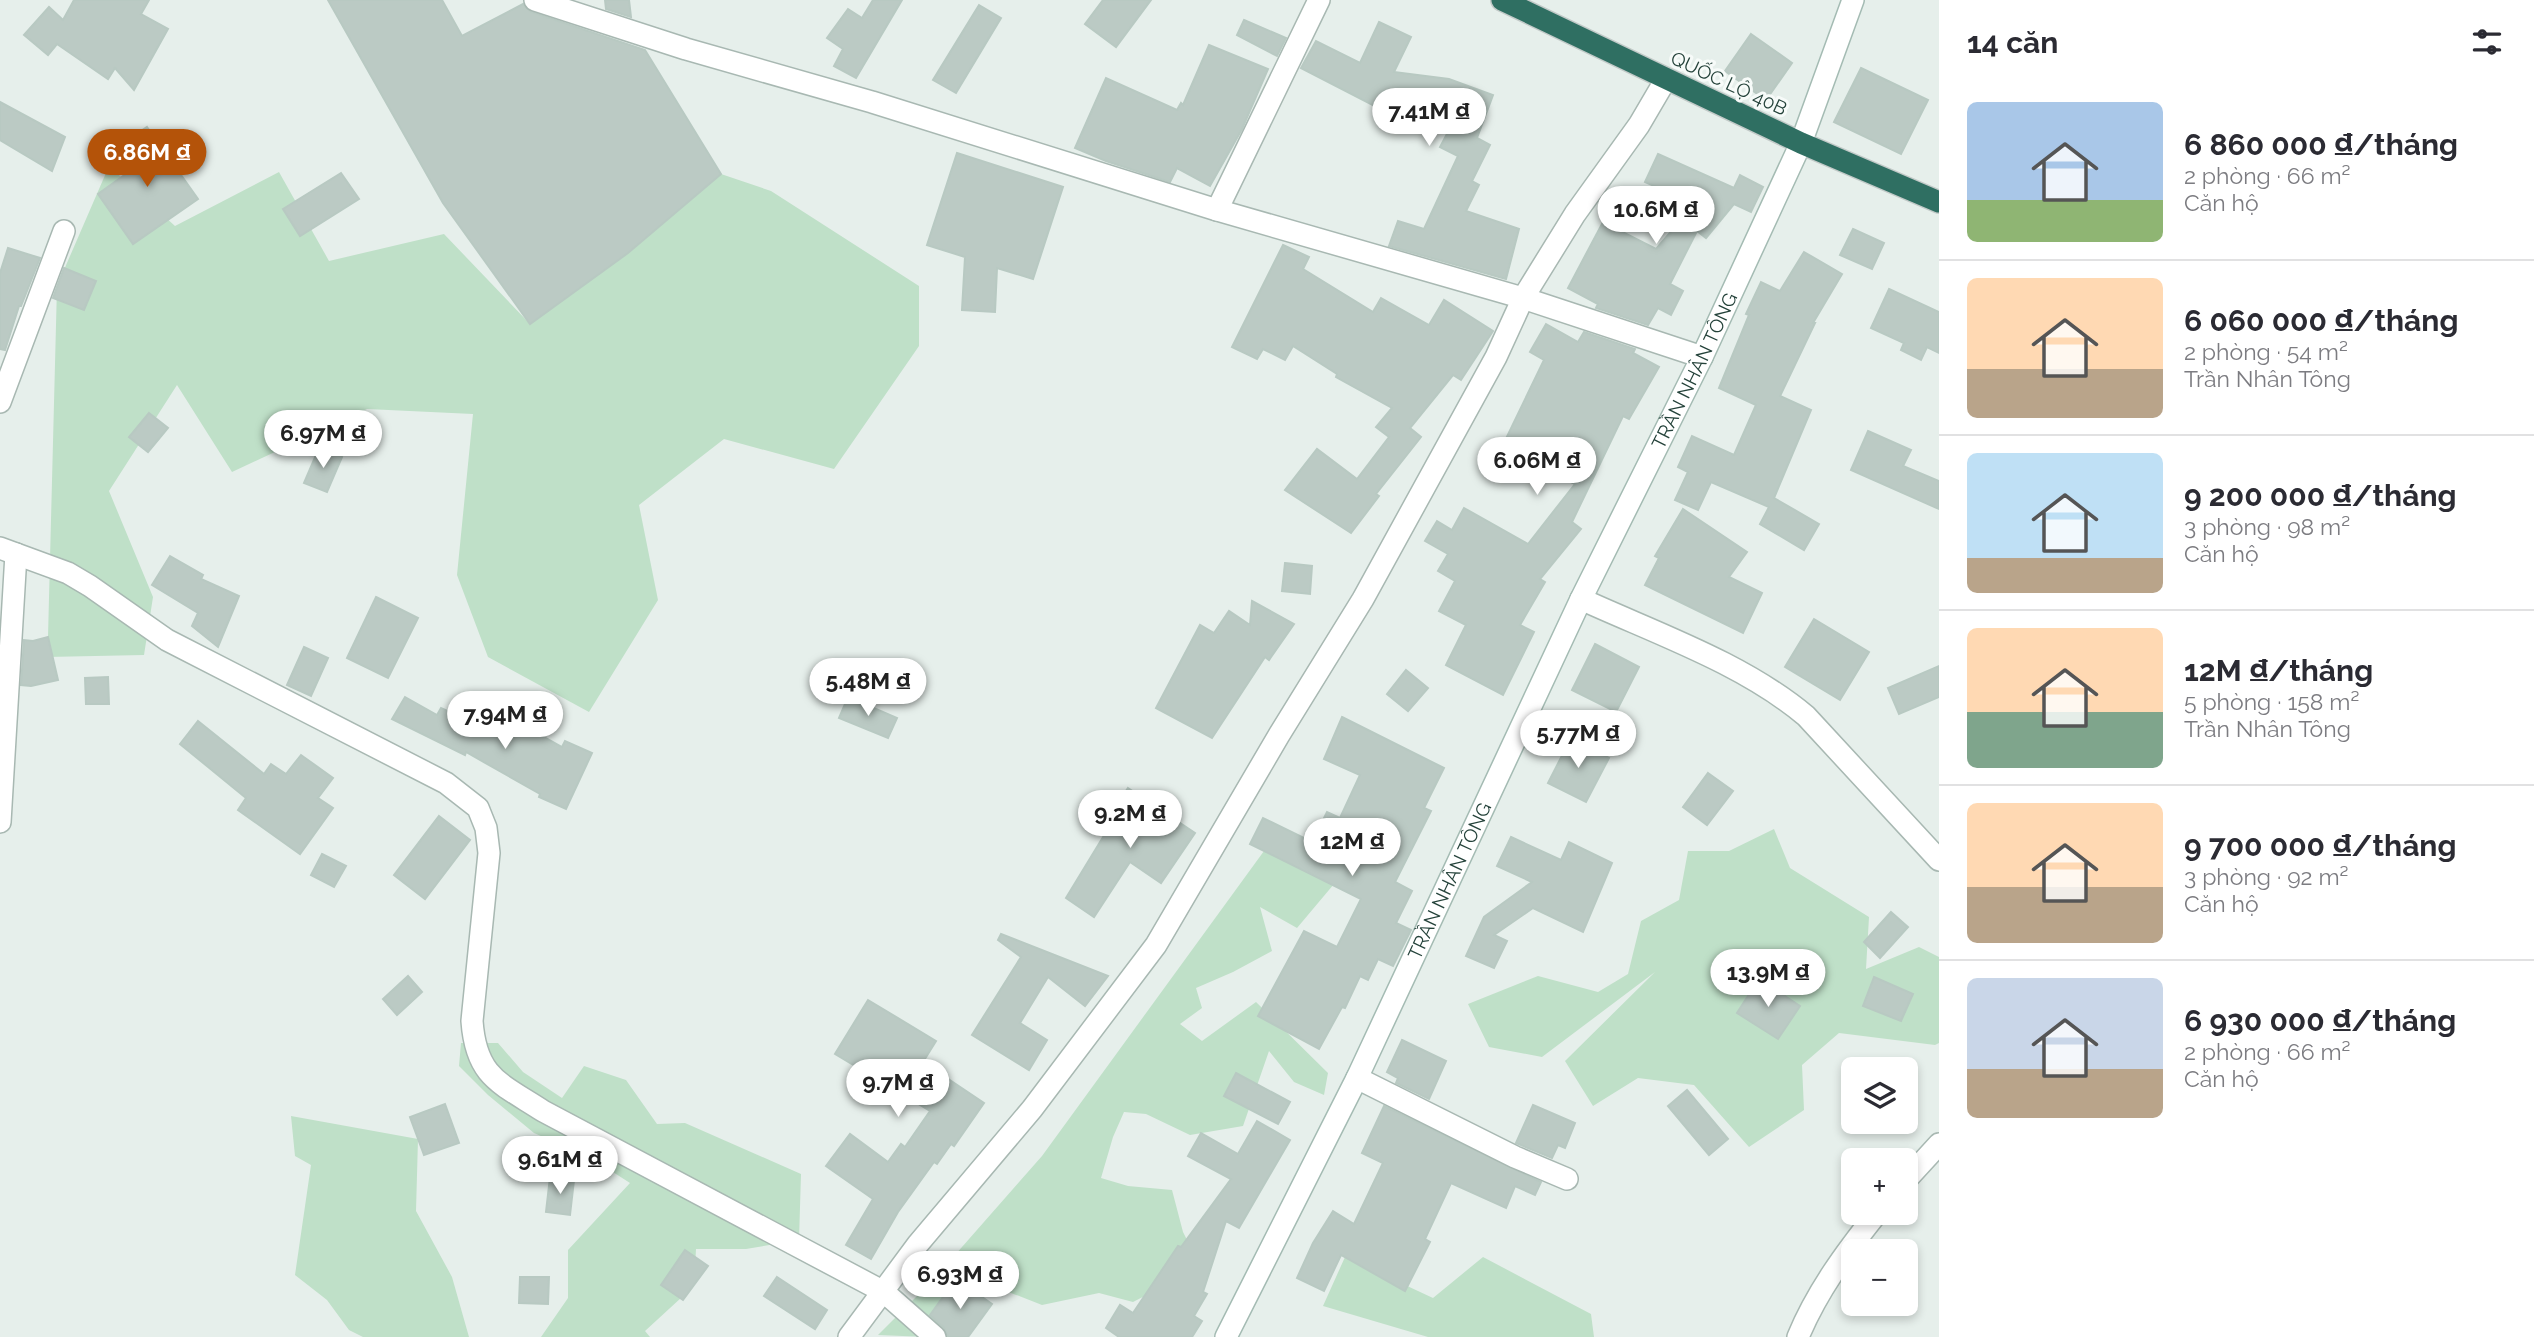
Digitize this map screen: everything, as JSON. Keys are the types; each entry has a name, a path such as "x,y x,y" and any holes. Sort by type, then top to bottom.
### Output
{"highway":[{"name":"QUỐC LỘ 40B","path":"1502,0 1801,142 1934,196"}],"street":[{"path":"535,0 686,49 872,102 1217,210 1522,298 1702,357"},
{"path":"1217,210 1319,0"},
{"name":"TRẦN NHÂN TÔNG","path":"1226,1337 1357,1078 1581,599 1702,357 1801,142 1853,0"},
{"path":"849,1337 918,1244 1032,1109 1156,945 1279,735 1363,599 1496,357 1522,298 1575,214 1639,125 1667,79"},
{"path":"0,402 64,231"},
{"path":"0,822 8,551 68,573 167,640 446,783 478,808 489,853 472,1021 473,1045 489,1076 543,1111 884,1292 935,1337"},
{"path":"1581,599 1740,671 1782,696 1805,716 1939,860"},
{"path":"1357,1078 1515,1157 1567,1179"},
{"path":"1918,1167 1939,1144"},
{"path":"1798,1337 1809,1310 1829,1277 1868,1225"}],"green space":[{"path":"109,166 175,226 279,172 329,261 444,234 530,324 721,174 771,191 919,286 919,346 834,469 724,439 639,505 658,600 589,712 488,657 457,575 473,414 367,409 232,472 177,385 109,491 153,597 144,655 46,657 57,286"},
{"path":"1774,829 1790,868 1869,917 1866,969 1919,947 1939,957 1939,1043 1935,1045 1839,1033 1802,1065 1804,1110 1749,1147 1694,1085 1638,1078 1593,1106 1565,1061 1655,972 1542,1057 1489,1047 1468,1004 1538,976 1598,992 1628,974 1641,921 1679,900 1688,851 1729,851"},
{"path":"1272,840 1334,884 1297,928 1260,907 1272,951 1196,988 1202,1008 1180,1024 1202,1041 1256,1002 1328,1073 1324,1095 1294,1082 1269,1051 1243,1126 1190,1135 1146,1114 1124,1112 1113,1137 1101,1178 1128,1186 1172,1190 1183,1232 1195,1256 1176,1280 1133,1302 1099,1293 1042,1305 983,1282 928,1337 878,1335 933,1280 1042,1156"},
{"path":"461,1043 498,1043 523,1072 562,1098 584,1066 626,1080 657,1124 685,1123 801,1174 799,1240 746,1249 696,1249 694,1286 645,1331 650,1337 541,1337 568,1298 568,1250 630,1183 591,1158 534,1133 488,1095 459,1066"},
{"path":"291,1116 418,1139 416,1211 452,1277 469,1337 363,1337 349,1330 327,1300 295,1275 311,1165 295,1156"},
{"path":"1345,1257 1433,1298 1483,1257 1591,1314 1594,1337 1428,1337 1323,1306"}],"building":[{"path":"74,0 149,0 141,14 168,29 134,90 115,68 108,79 57,44 48,55 24,35 49,7 63,20"},
{"path":"328,0 442,0 462,36 523,4 531,12 645,50 721,174 628,253 530,324 443,203"},
{"path":"605,0 629,0 631,17 606,9"},
{"path":"873,0 902,0 856,78 834,66 843,49 827,38 848,9 862,18"},
{"path":"1103,0 1151,0 1116,47 1085,24"},
{"path":"979,5 1001,18 956,93 933,80"},
{"path":"1244,20 1286,38 1277,56 1237,35"},
{"path":"1379,22 1411,37 1394,72 1449,79 1493,95 1477,138 1490,145 1472,181 1479,185 1466,211 1519,229 1506,279 1389,246 1398,221 1424,229 1458,156 1440,147 1448,132 1401,126 1402,120 1301,68 1316,41 1360,63"},
{"path":"1751,34 1792,63 1766,100 1725,71"},
{"path":"1209,45 1268,69 1242,129 1210,186 1177,168 1170,182 1075,148 1106,78 1177,110 1181,103 1183,105"},
{"path":"1861,68 1928,100 1901,154 1834,122"},
{"path":"0,102 65,137 52,171 0,140"},
{"path":"147,127 198,199 133,244 98,194 137,166 122,144"},
{"path":"957,153 1063,187 1033,279 997,268 995,312 962,310 965,257 927,245"},
{"path":"1658,154 1734,188 1740,175 1763,187 1751,212 1734,204 1706,238 1697,231 1670,284 1683,291 1671,315 1658,308 1648,325 1596,308 1598,304 1568,288 1603,222 1656,249 1695,204 1645,182"},
{"path":"341,173 359,199 300,236 283,209"},
{"path":"1853,229 1884,243 1872,269 1840,255"},
{"path":"1283,245 1309,257 1303,269 1373,312 1381,298 1429,325 1444,300 1493,331 1461,380 1453,375 1410,428 1421,437 1376,494 1379,496 1351,533 1285,490 1317,449 1357,479 1389,437 1376,427 1392,408 1336,377 1337,374 1293,346 1285,360 1263,349 1257,359 1232,347"},
{"path":"8,248 40,258 19,306 5,350 0,349 0,273"},
{"path":"1804,252 1842,274 1813,323 1780,396 1811,410 1774,498 1819,524 1804,550 1760,524 1769,507 1711,482 1698,510 1675,500 1688,472 1678,467 1692,436 1734,455 1756,405 1719,388 1749,315 1746,314 1761,282 1780,291"},
{"path":"64,268 96,281 84,310 53,298"},
{"path":"1889,289 1939,312 1939,353 1927,347 1921,360 1901,350 1904,343 1871,328"},
{"path":"1546,324 1578,342 1584,332 1635,349 1633,353 1659,367 1629,419 1623,416 1572,522 1581,529 1540,579 1545,582 1520,625 1534,632 1503,695 1446,665 1466,625 1439,611 1455,581 1438,571 1448,554 1425,541 1437,521 1452,530 1464,508 1528,544 1575,484 1501,449 1544,360 1530,352"},
{"path":"149,413 168,428 148,452 129,437"},
{"path":"1868,431 1911,450 1903,466 1939,481 1939,509 1851,470"},
{"path":"319,448 342,457 327,492 304,483"},
{"path":"1683,509 1747,552 1729,577 1762,593 1743,633 1645,585 1659,558 1655,556"},
{"path":"170,556 203,575 201,579 239,596 218,647 192,626 198,613 152,585"},
{"path":"1285,563 1312,566 1310,594 1282,591"},
{"path":"376,597 418,618 388,678 347,658"},
{"path":"1252,601 1294,624 1269,660 1265,657 1212,738 1156,708 1200,625 1214,633 1229,611 1250,625"},
{"path":"1814,619 1869,652 1840,700 1785,667"},
{"path":"48,637 58,680 31,686 21,685 24,640 33,641"},
{"path":"1595,644 1639,667 1616,712 1572,690"},
{"path":"304,647 328,658 311,696 287,685"},
{"path":"1939,666 1939,697 1899,714 1888,688"},
{"path":"1406,670 1428,688 1408,711 1387,694"},
{"path":"108,677 109,704 86,704 85,678"},
{"path":"405,697 437,715 441,708 512,740 521,724 562,747 565,741 592,753 566,809 539,797 540,794 466,752 465,755 392,719"},
{"path":"848,697 897,718 888,738 839,718"},
{"path":"1342,717 1444,768 1424,808 1431,811 1395,882 1412,891 1396,923 1411,930 1393,966 1378,959 1368,980 1360,976 1345,1008 1342,1007 1319,1049 1258,1016 1304,931 1337,947 1361,899 1250,844 1263,818 1312,842 1327,812 1340,818 1360,775 1324,759"},
{"path":"198,721 264,774 271,764 286,774 301,755 333,778 318,798 333,808 300,854 238,810 246,798 180,744"},
{"path":"1571,738 1609,758 1586,802 1548,783"},
{"path":"1708,773 1733,791 1707,825 1683,807"},
{"path":"1128,788 1195,833 1161,883 1130,862 1094,917 1066,898 1111,824 1106,821"},
{"path":"439,816 470,840 425,899 394,875"},
{"path":"1511,837 1561,860 1569,842 1612,863 1583,932 1533,908 1494,935 1507,941 1494,968 1466,956 1484,917 1532,882 1497,866"},
{"path":"322,854 346,866 334,887 311,875"},
{"path":"1891,912 1908,927 1880,958 1864,942"},
{"path":"1001,934 1108,976 1085,1006 1048,977 1020,1023 1047,1040 1029,1070 972,1035 1021,957 998,940"},
{"path":"408,976 422,992 397,1015 383,999"},
{"path":"1874,977 1913,994 1901,1021 1863,1006"},
{"path":"1759,979 1800,1006 1778,1039 1737,1013"},
{"path":"868,1000 936,1041 923,1062 984,1103 954,1146 951,1144 937,1164 934,1162 898,1212 871,1259 846,1245 873,1199 826,1166 850,1134 888,1162 901,1144 905,1147 930,1111 835,1054"},
{"path":"1402,1040 1446,1061 1429,1099 1396,1083 1398,1078 1387,1072"},
{"path":"1236,1073 1290,1102 1278,1124 1224,1096"},
{"path":"1687,1090 1728,1139 1709,1155 1668,1106"},
{"path":"445,1104 459,1143 424,1155 410,1117"},
{"path":"1533,1105 1575,1123 1565,1148 1558,1145 1552,1158 1516,1143"},
{"path":"1384,1106 1541,1182 1535,1195 1515,1186 1506,1208 1451,1183 1425,1239 1430,1242 1405,1291 1341,1255 1324,1291 1297,1278 1313,1243 1333,1211 1354,1224 1383,1163 1362,1153"},
{"path":"1257,1121 1290,1140 1239,1228 1226,1221 1203,1292 1207,1294 1194,1316 1202,1321 1192,1337 1119,1337 1106,1328 1120,1305 1133,1313 1178,1246 1181,1247 1231,1179 1188,1156 1201,1133 1238,1154"},
{"path":"550,1177 574,1180 570,1215 546,1212"},
{"path":"685,1250 708,1266 683,1300 661,1285"},
{"path":"520,1277 549,1277 548,1304 519,1303"},
{"path":"777,1277 827,1310 815,1329 764,1296"},
{"path":"956,1279 992,1304 968,1337 948,1337 944,1328 930,1315"}]}
